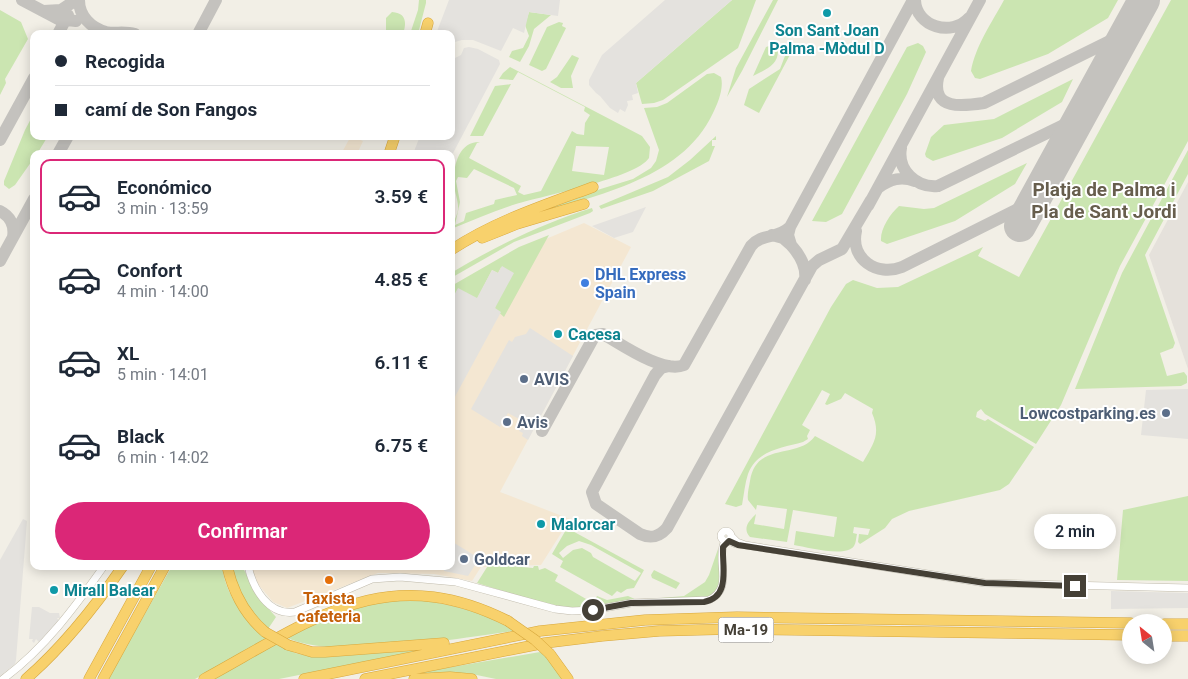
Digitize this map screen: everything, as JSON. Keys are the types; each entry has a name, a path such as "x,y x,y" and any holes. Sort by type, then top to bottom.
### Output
{"highway":[{"path":"426,30 428,23"},
{"path":"455,248 472,236 501,222 593,186"},
{"path":"455,249 517,224 584,204"},
{"path":"26,679 75,630 120,570"},
{"path":"89,679 149,570"},
{"path":"103,679 163,570"},
{"path":"228,570 233,588 244,609 265,632 288,645 312,652 427,646 478,638 498,639"},
{"path":"204,679 340,607 372,598 411,595 437,597 483,609 508,621 535,640 550,654 568,679"},
{"name":"Ma-19","path":"304,679 498,639 592,624 697,617 1122,623"},
{"path":"1172,624 1188,624"},
{"name":"Ma-19","path":"366,679 545,643 659,631 734,629 1122,635"},
{"path":"1172,636 1188,636"},
{"path":"414,679 450,677 472,679"}],"street":[{"path":"249,570 253,582 265,602 274,609 287,613 295,612 372,580 400,577 456,582 555,609 587,611 626,604 704,602 712,599 720,592 723,585 723,547 729,538 745,545 985,583 1188,588"},
{"path":"3,679 23,663 54,632 101,570"}],"shaded area":[{"path":"449,0 560,0 558,16 529,12 524,33 513,28 501,51 473,40 455,42 455,30 438,30"},
{"path":"665,0 732,0 636,83 638,93 632,95 633,100 627,101 628,105 625,112 620,109 618,113 610,108 596,93 589,85 589,80 602,55"},
{"path":"464,48 478,49 499,60 500,64 455,150 415,150 418,140 455,140 455,58 461,55"},
{"path":"349,140 363,141 359,150 343,150"},
{"path":"1188,182 1188,369 1149,255"},
{"path":"646,207 633,232 614,238 592,226"},
{"path":"584,223 631,247 500,492 570,519 541,565 481,567 472,581 434,574 378,573 287,608 273,602 258,584 252,570 455,570 455,292 522,249"},
{"path":"502,266 514,273 495,308 501,312 455,397 455,294 458,288 477,298 492,270 498,273"},
{"name":"AVIS","path":"530,328 573,356 528,440 519,431 521,428 525,430 526,427 518,422 519,419 508,413 500,427 471,409 509,340 512,342 515,337 526,334"},
{"name":"Lowcostparking.es","path":"1188,389 1188,439 1141,435 1146,390"},
{"path":"23,519 27,521 16,660 15,664 0,676 0,560"},
{"name":"Goldcar","path":"455,543 477,557 477,562 468,576 444,571 455,570"},
{"path":"1111,591 1188,593 1188,608 1111,609"},
{"path":"32,607 39,607 50,613 59,613 60,618 57,618 59,621 39,642 36,639 34,643 33,639 29,639"}],"green space":[{"path":"419,0 426,0 419,30 411,30 418,10"},
{"path":"732,0 756,0 738,48 663,100 642,104 636,83"},
{"path":"773,0 778,0 727,97 736,68"},
{"path":"1004,0 1118,0 1108,18 1048,54 980,79 975,78 971,71 976,53"},
{"path":"1171,0 1188,0 1188,141 1120,266 1061,405 1036,444 985,414 981,409 977,412 976,417 985,421 988,419 1034,447 1009,484 1000,490 909,511 892,519 885,528 860,544 858,542 859,534 868,535 870,529 854,527 853,533 857,534 855,545 843,551 826,551 794,545 796,531 834,537 837,517 793,510 787,542 750,537 747,528 749,522 756,514 754,524 784,529 787,509 757,505 756,510 748,500 750,481 754,469 760,460 778,452 799,448 815,436 863,462 873,444 876,427 872,413 873,409 845,393 841,399 827,405 825,404 830,394 822,390 802,425 810,430 807,436 808,439 771,451 757,460 748,474 742,505 736,507 725,504 831,307 846,284 853,280 877,288 898,287 983,247 978,256 1019,277"},
{"path":"0,10 21,22 28,39 5,79 6,83 0,95"},
{"path":"392,12 403,16 405,22 404,30 386,30 386,18"},
{"path":"529,12 551,15 534,29 529,46 520,62 509,57 512,51 523,48 529,36 525,25"},
{"path":"559,22 563,23 562,26 566,28 546,69 542,71 529,65 547,27"},
{"path":"918,43 923,46 926,52 907,94 842,214 826,222 812,221 907,47"},
{"path":"772,45 778,51 776,60 770,67 753,76 766,47"},
{"path":"788,48 792,51 759,113 744,105 749,89 780,69"},
{"path":"572,55 579,58 571,76 573,88 561,88 550,82 557,77"},
{"path":"510,67 642,136 650,147 649,158 626,173 587,186 516,204 455,227 455,225 455,219 458,203 455,190 455,169 462,150 473,143 480,142 477,143 469,158 521,186 518,192 524,195 541,191 572,131 584,135 585,123 590,115 584,111 585,107 518,72 513,80 499,79","holes":["576,146 609,147 604,175 572,171","474,169 514,188 517,195 495,200 494,204 466,213 464,221 455,225 460,202 456,181 458,177 467,178"]},
{"path":"714,73 721,77 722,81 717,105 698,136 679,156 656,171 603,194 522,218 578,196 633,179 651,168 656,161 659,150 644,108 657,107 667,103 707,74"},
{"path":"1073,79 1062,102 1002,138 933,161 926,157 925,154 931,137 944,125 994,119"},
{"path":"511,84 483,136 470,136 495,86"},
{"path":"30,121 30,140 46,140 39,150 30,150 30,164 15,185 9,189 4,185 4,181"},
{"path":"716,136 716,140 712,140 712,146 715,146 709,161 653,191 601,209 599,206 668,177"},
{"path":"1188,150 1188,174 1145,255 1175,343 1173,348 1160,353 1167,376 1184,372 1187,376 1187,383 1181,386 1075,389 1122,273"},
{"path":"1027,163 1015,184 955,221 887,244 881,241 886,222 899,206 924,209 934,208"},
{"path":"592,208 593,211 514,242 455,276 455,271 485,254 555,221"},
{"path":"549,235 504,317 495,309 501,267 498,273 492,270 477,299 458,289 455,294 455,284 519,247"},
{"path":"1188,496 1188,581 1117,580 1123,510"},
{"path":"567,528 644,570 634,588 627,589 621,593 617,591 612,596 560,567 563,561 552,554","holes":["579,541 591,545 641,573 635,581 593,557 591,553 582,548 573,550 563,558 559,553 567,546"]},
{"path":"718,549 720,583 718,590 708,597 586,608 563,607 542,603 477,583 489,564 533,568 538,566 539,570 545,568 558,575 555,581 593,603 597,596 607,600 628,596 637,600 684,596 705,582"},
{"path":"170,570 223,570 232,597 244,615 268,638 195,679 108,679"},
{"path":"232,570 244,570 258,597 276,617 268,629 246,606"},
{"path":"654,570 680,583 676,589 652,578 651,575"},
{"path":"416,599 454,606 479,614 491,618 514,631 430,643 365,648 335,648 307,644 285,637 321,619 371,603"},
{"path":"277,643 295,653 326,657 429,649 279,679 214,679"},
{"path":"540,652 547,657 563,679 496,679 467,673 411,674"}],"taxiway":[{"path":"22,0 58,19 76,21"},
{"path":"44,11 61,10 76,0"},
{"path":"79,0 84,16 95,28 101,30"},
{"path":"200,30 216,0"},
{"path":"772,235 783,238 791,245 788,235 790,227 913,0"},
{"path":"915,0 921,17 928,23 936,26 954,27 962,24 969,18"},
{"path":"868,206 980,0"},
{"path":"60,30 68,15"},
{"path":"938,78 937,89 939,96 944,101 959,105 984,103 1116,38 1130,24"},
{"path":"0,140 30,85"},
{"path":"901,148 902,163 910,176 922,184 938,186 1070,122 1084,109"},
{"path":"60,150 66,140"},
{"path":"878,188 896,179 915,181"},
{"path":"856,231 855,241 861,257 875,267 883,270 893,269 902,267 1024,206 1039,193"},
{"path":"669,366 661,368 655,375 592,492 596,504 640,534 651,537 658,535 667,528 812,266 819,260 842,249 871,200"},
{"path":"0,261 30,206"},
{"path":"0,211 7,215 11,221 13,237"},
{"path":"542,431 595,335 603,334 654,362 675,367 684,365 751,246 760,239 780,233 790,227"},
{"path":"791,245 802,261 805,270 805,280"}],"runway":[{"path":"1020,226 1144,0"}],"place":[{"name":"Son Sant Joan Palma -Mòdul D","path":"827,13"},
{"name":"DHL Express Spain","path":"585,283"},
{"name":"Cacesa","path":"558,334"},
{"name":"AVIS","path":"524,379"},
{"name":"Lowcostparking.es","path":"1166,413"},
{"name":"Avis","path":"507,422"},
{"name":"Malorcar","path":"541,524"},
{"name":"Goldcar","path":"464,559"},
{"name":"Taxista cafeteria","path":"329,580"},
{"name":"Mirall Balear","path":"54,590"}],"district":[{"name":"Platja de Palma i Pla de Sant Jordi","path":"1104,200"}],"route":[{"path":"593,610 626,604 704,602 712,599 720,592 724,582 722,554 724,543 727,541 738,545 985,583 1075,586"}]}
